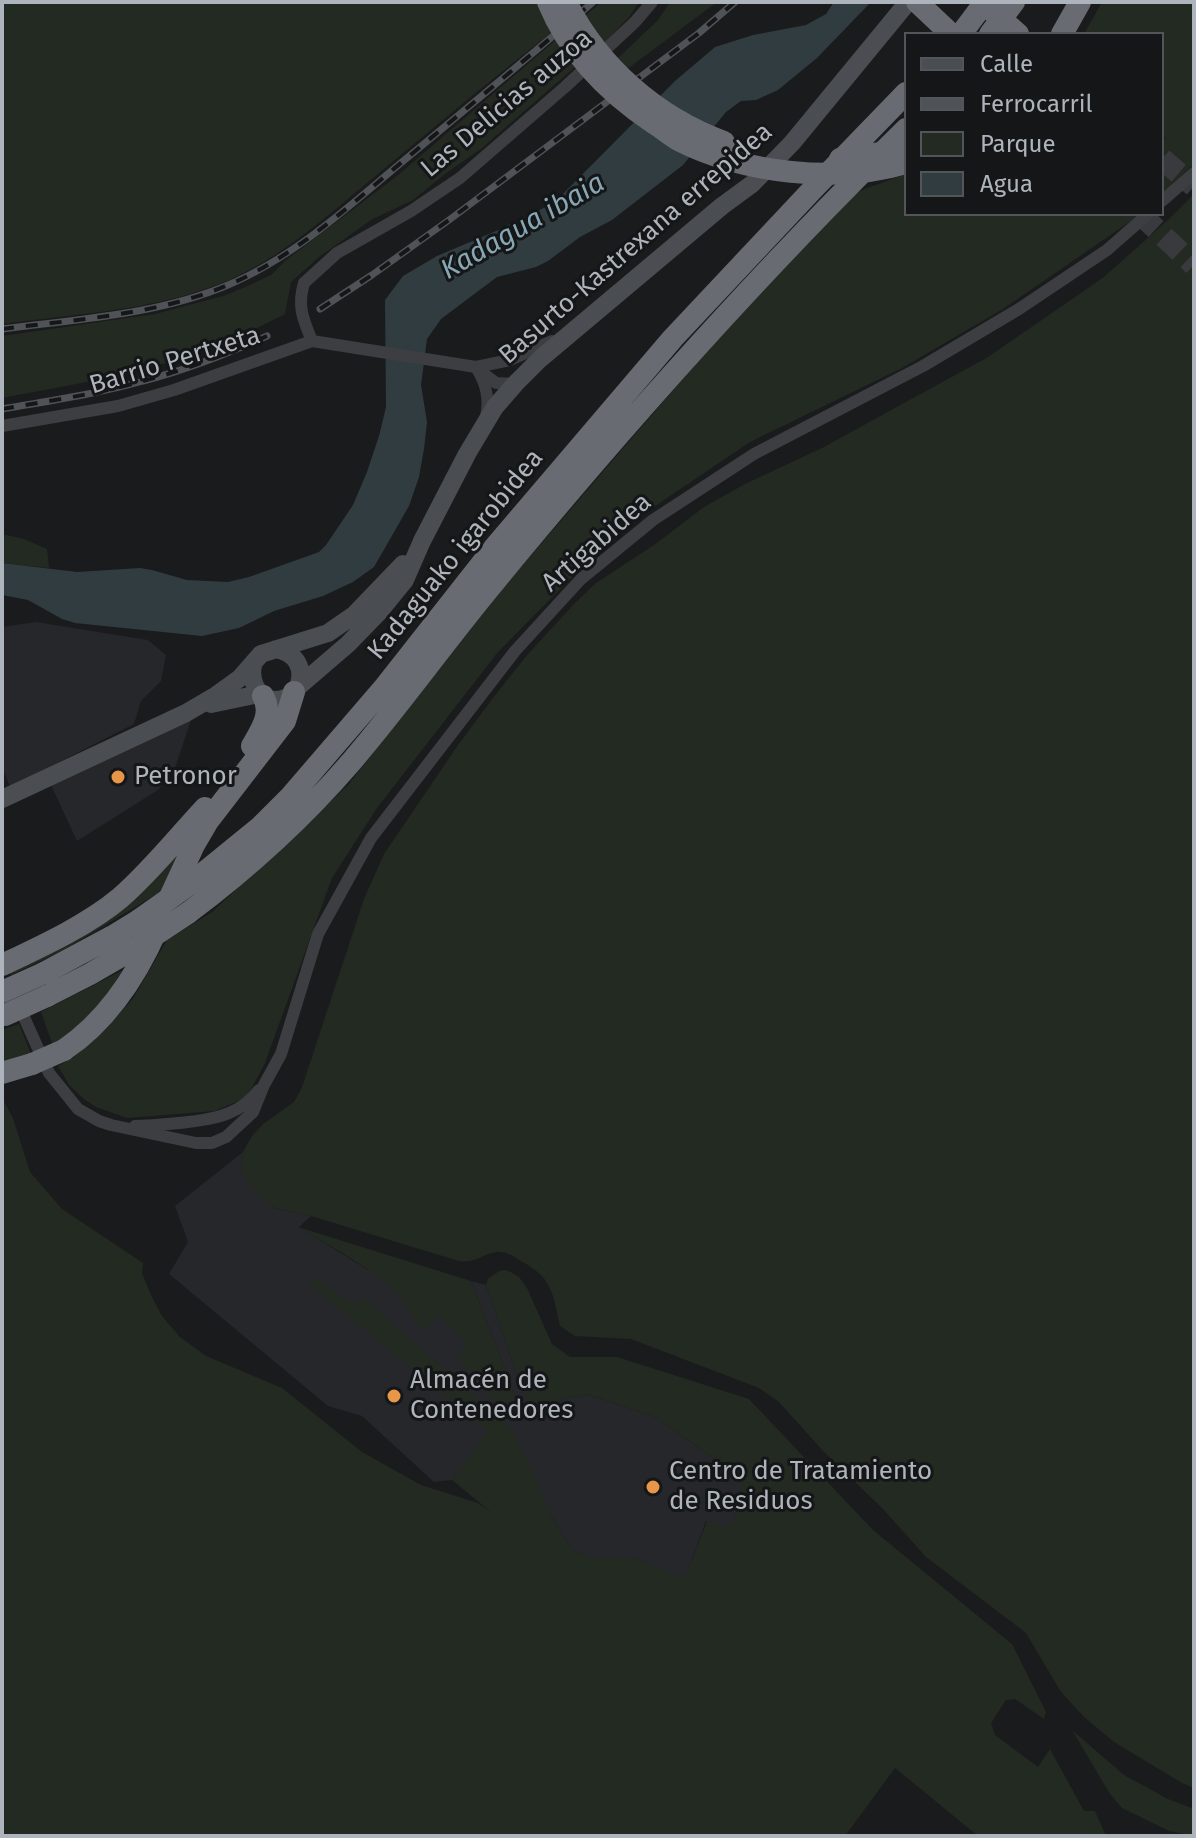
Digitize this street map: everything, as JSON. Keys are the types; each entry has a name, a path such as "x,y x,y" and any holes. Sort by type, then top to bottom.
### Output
{"highway":[{"path":"548,2 554,17 580,55 608,88 679,140 727,159 778,171 855,173 904,164"},
{"path":"566,2 578,26 607,64 642,96 701,133 771,155 828,160 904,147"},
{"path":"917,2 949,32"},
{"path":"962,32 984,2 1016,32"},
{"path":"992,32 1014,2"},
{"path":"1063,32 1080,2"},
{"path":"1077,32 1094,2"},
{"name":"Kadaguako igarobidea","path":"3,1002 44,973 139,920 190,884 260,827 291,796 383,689 523,513 673,338 904,95"},
{"name":"Kadaguako igarobidea","path":"3,1002 47,996 135,948 224,886 290,827 350,763 487,591 596,461 756,283 904,131"},
{"path":"2,1073 64,1050 110,1010 136,972 194,845 208,821 285,721 296,690"},
{"path":"6,963 92,919 120,898 156,862 214,798 244,759 265,720 267,703 261,695"}],"street":[{"name":"Las Delicias auzoa","path":"312,341 299,300 304,283 337,253 411,211 460,178 565,87 635,22 652,2"},
{"name":"Basurto-Kastrexana errepidea","path":"296,690 348,644 405,580 467,454 495,407 515,384 540,359 752,184 792,143 908,2"},
{"path":"1164,199 1194,173"},
{"name":"Artigabidea","path":"207,1143 226,1137 241,1125 258,1104 264,1085 281,1054 318,934 371,838 515,651 581,579 653,520 754,454 923,366 1019,309 1107,250 1146,216"},
{"path":"312,341 476,368 530,352 579,327"},
{"name":"Barrio Pertxeta","path":"2,426 118,406 174,390 312,341"},
{"path":"491,365 506,372 515,384"},
{"path":"476,368 496,383 515,384"},
{"path":"476,368 487,390 488,407 484,425"},
{"name":"Basurto-Kastrexana errepidea","path":"276,649 328,633 354,615 422,541"},
{"path":"2,799 186,713 240,678 261,654 276,649 291,654 297,660 301,674 296,690 281,699 273,700 261,695 252,683 253,665"},
{"path":"186,713 217,702 261,695"},
{"path":"3,1002 16,999 49,1073 78,1109 99,1121 207,1143 224,1115"},
{"path":"111,1125 160,1124 224,1115 248,1103 264,1085"}],"shaded area":[{"path":"36,622 148,640 166,655 161,681 141,701 134,724 10,787 2,767 2,627"},
{"name":"Petronor","path":"192,717 175,768 158,790 77,841 51,785"},
{"path":"243,1152 241,1174 271,1207 311,1216 299,1227 381,1278 403,1298 424,1330 438,1314 469,1344 458,1356 521,1410 471,1281 486,1285 527,1397 555,1404 562,1399 587,1394 655,1417 739,1476 739,1503 731,1528 706,1521 685,1579 633,1558 590,1558 570,1548 551,1515 488,1431 452,1480 434,1482 362,1416 328,1406 169,1274 188,1242 175,1206"}],"green space":[{"path":"2,2 536,2 551,33 317,224 260,264 217,285 164,301 2,324"},
{"path":"601,2 639,2 604,43 585,16"},
{"path":"670,2 717,2 626,70 617,59 658,20"},
{"path":"1102,2 1194,2 1194,164 1164,192 1164,32 1085,32"},
{"path":"557,39 575,67 482,148 413,200 371,220 319,257 291,282 285,314 226,342 157,366 2,398 2,336 155,314 223,296 271,275 397,176"},
{"path":"904,175 904,216 1138,216 1003,309 902,368 750,442 639,517 583,566 498,652 377,808 332,878 265,1063 247,1097 215,1111 127,1118 96,1107 84,1099 69,1085 58,1066 74,1057 132,1000 167,940 212,912 348,785 490,603 712,345 851,194"},
{"path":"1194,194 1194,1788 1114,1742 1084,1717 1061,1692 1026,1633 926,1557 779,1402 759,1388 631,1339 575,1336 560,1326 545,1280 508,1254 496,1252 474,1260 459,1261 271,1207 241,1174 243,1152 252,1136 263,1124 294,1102 302,1087 364,899 384,854 496,694 574,604 596,583 704,507 822,448 988,357 1104,277"},
{"path":"2,534 47,549 49,568 2,563"},
{"path":"200,822 162,891 62,951 11,975 7,969 34,957"},
{"path":"135,964 105,1007 53,1046 41,1012"},
{"path":"19,1024 32,1057 2,1066 2,1030"},
{"path":"2,1098 13,1118 30,1172 62,1209 143,1263 142,1274 152,1297 162,1316 180,1337 206,1356 282,1388 362,1452 421,1485 478,1503 491,1512 452,1480 487,1431 309,1284 315,1278 355,1305 363,1298 514,1431 551,1515 570,1548 590,1558 633,1558 685,1578 707,1521 731,1527 739,1503 739,1476 655,1417 587,1394 563,1399 550,1407 533,1404 519,1381 486,1285 488,1279 505,1270 519,1277 552,1344 570,1357 617,1357 749,1399 873,1530 1012,1644 1046,1712 1044,1719 1015,1699 1006,1700 991,1723 995,1735 1038,1767 1050,1749 1084,1811 1095,1811 1106,1836 978,1836 895,1768 845,1836 2,1836"},
{"path":"298,1227 471,1281 521,1410 520,1416 514,1418 493,1399 457,1357 469,1344 438,1315 423,1331 415,1323 403,1299 376,1275"},
{"path":"1072,1730 1124,1775 1194,1809 1194,1836 1169,1831 1122,1808 1110,1794"}],"water":[{"name":"Kadagua ibaia","path":"834,2 871,2 817,58 778,90 756,100 741,101 726,112 683,165 612,220 536,267 497,277 441,319 427,339 421,385 427,422 419,477 409,506 374,567 353,582 323,596 274,611 239,628 202,636 75,623 28,600 2,595 2,563 77,572 140,568 187,580 228,582 319,552 353,505 379,436 386,407 385,300 403,276 437,256 554,203 675,81 715,47 753,35 806,25 826,14"}],"tunnel":[{"path":"1164,161 1194,186"},
{"path":"1142,216 1194,265"}],"railway":[{"path":"2,329 88,319 173,303 252,274 298,246 341,213 593,2"},
{"path":"320,309 449,220 699,33 735,2"},
{"path":"2,409 159,377 267,336"}],"place":[{"name":"Petronor","path":"118,777"},
{"name":"Almacén de Contenedores","path":"394,1396"},
{"name":"Centro de Tratamiento de Residuos","path":"653,1487"}]}
